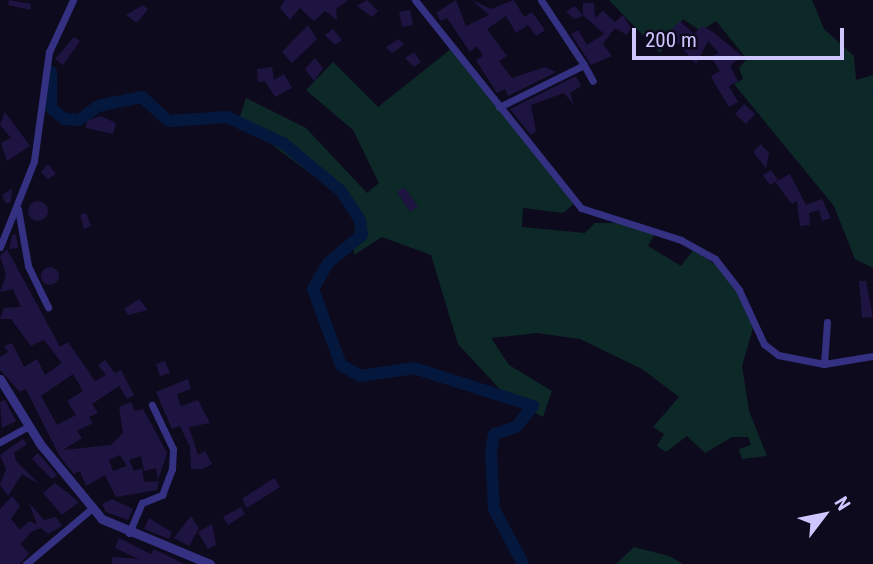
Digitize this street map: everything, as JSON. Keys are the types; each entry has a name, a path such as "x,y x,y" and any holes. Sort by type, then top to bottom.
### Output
{"street":[{"path":"0,247 18,209 34,161 49,52 73,0"},
{"path":"415,0 581,208 670,236 715,258 767,347 798,363 824,365 873,356"},
{"path":"541,0 593,82"},
{"path":"499,107 584,65"},
{"path":"18,209 28,266 48,307"},
{"path":"824,365 827,322"},
{"path":"0,379 29,426 91,509 129,533 209,564"},
{"path":"129,533 143,501 162,495 172,469 173,449 152,405"},
{"path":"0,442 29,426"},
{"path":"26,564 91,509"}],"green space":[{"path":"609,0 812,0 824,29 854,56 856,80 873,75 873,268 855,259 834,206 734,84 743,79 739,68 747,59 716,21 701,31 683,19 660,53"},
{"path":"456,45 574,204 563,213 523,208 522,227 585,233 595,223 621,223 656,232 648,246 681,266 694,249 734,279 753,328 742,366 749,411 767,456 742,459 739,449 751,445 748,437 732,437 705,453 687,436 666,452 657,446 664,434 653,427 679,397 642,369 580,339 537,333 491,338 509,365 552,391 543,417 507,397 458,344 431,255 382,237 354,255 355,213 342,197 239,120 246,98 306,128 367,193 379,183 353,130 306,90 333,62 378,107"},
{"path":"634,547 669,556 683,564 616,564"}],"building":[{"path":"9,0 31,4 30,10 8,5"},
{"path":"285,0 348,0 336,9 337,20 325,11 314,21 300,8 290,20 280,8"},
{"path":"367,0 378,11 372,17 357,6"},
{"path":"456,0 466,26 489,15 472,0 491,9 514,0 524,17 532,12 545,30 536,36 528,25 516,33 506,16 487,29 507,56 499,61 512,78 545,67 556,72 508,96 505,89 497,93 476,60 483,56 477,46 470,52 447,18 441,21 436,13"},
{"path":"583,3 594,3 595,18 603,11 615,22 623,15 631,28 627,35 615,28 603,44 612,56 591,65 571,34 578,30 587,45 604,34 583,15"},
{"path":"143,5 148,9 137,23 126,15"},
{"path":"575,6 583,16 574,19 566,11"},
{"path":"410,10 413,25 402,27 399,12"},
{"path":"680,21 694,34 702,26 713,32 742,56 730,66 738,81 729,86 738,102 729,107 711,76 720,71 711,57 719,53 708,41 696,64 669,33"},
{"path":"308,25 317,39 292,63 282,52"},
{"path":"333,29 342,40 335,45 325,35"},
{"path":"74,37 80,41 63,65 55,59"},
{"path":"399,39 404,45 392,53 386,47"},
{"path":"414,52 421,62 414,67 405,58"},
{"path":"315,58 323,68 314,81 305,69"},
{"path":"272,67 274,80 284,74 292,88 275,97 265,81 258,82 257,69"},
{"path":"576,76 581,86 570,93 574,105 564,93 531,105 536,131 531,135 510,109"},
{"path":"744,104 755,114 746,124 735,114"},
{"path":"5,112 30,146 7,161 1,143 11,138 0,125"},
{"path":"100,116 116,123 113,134 86,128 87,121"},
{"path":"761,144 769,153 766,168 753,152"},
{"path":"48,164 56,174 48,179 41,172"},
{"path":"771,170 778,180 770,185 763,175"},
{"path":"790,174 806,205 822,199 831,218 822,221 819,210 809,213 810,225 800,226 797,201 792,204 775,182"},
{"path":"404,187 418,206 410,212 397,192"},
{"path":"12,189 11,202 6,204 2,195"},
{"path":"38,201 45,204 48,211 45,218 38,221 31,218 28,211 31,204"},
{"path":"86,213 91,226 84,229 80,215"},
{"path":"16,234 18,248 9,249 12,235"},
{"path":"7,249 60,347 68,342 95,381 106,375 98,365 105,360 115,373 121,370 134,395 127,399 119,386 92,404 98,413 89,417 93,423 77,431 82,438 63,450 111,445 123,433 119,407 131,402 135,411 143,409 167,453 158,480 156,468 144,471 141,456 129,460 134,471 142,468 144,482 159,481 157,490 116,497 105,475 86,486 80,471 74,474 60,457 26,389 20,392 0,370 0,357 8,352 4,346 12,343 24,367 37,359 45,375 62,363 44,340 31,346 11,319 0,319 4,308 21,307 13,289 0,292 6,275 0,256","holes":["73,374 83,391 67,401 76,415 57,425 41,396","120,455 127,466 113,471 109,460"]},
{"path":"50,267 56,270 59,276 56,282 50,285 44,282 41,276 44,270"},
{"path":"859,281 866,281 873,317 862,318"},
{"path":"139,299 148,310 128,315 124,309"},
{"path":"165,361 170,373 160,376 156,364"},
{"path":"188,379 191,389 177,394 181,406 198,400 210,423 189,427 198,455 205,451 212,464 202,469 191,469 190,447 180,426 172,429 156,392"},
{"path":"5,400 16,421 2,428 0,402"},
{"path":"23,439 27,444 14,453 16,461 39,484 22,474 8,496 0,485 6,469 0,455"},
{"path":"38,453 57,475 52,479 32,459"},
{"path":"274,478 280,487 247,508 242,499"},
{"path":"55,483 79,502 62,515 43,493"},
{"path":"12,496 20,506 11,519 20,530 29,521 37,524 29,503 44,520 56,517 62,526 48,534 41,528 31,532 21,544 29,554 20,564 0,564 0,509"},
{"path":"112,499 133,509 128,520 106,512 102,504"},
{"path":"241,507 245,514 228,525 223,517"},
{"path":"191,516 199,528 189,546 174,538"},
{"path":"149,518 172,532 169,539 144,529"},
{"path":"212,524 216,545 208,549 198,532"},
{"path":"119,538 151,554 154,549 184,564 112,564 112,557 139,559 115,548"}],"waterway":[{"path":"51,72 51,108 64,119 79,120 98,106 142,97 169,121 227,117 283,143 341,191 360,220 362,235 328,263 313,289 341,365 360,376 414,368 533,406 516,427 494,434 491,453 494,509 523,564"}]}
